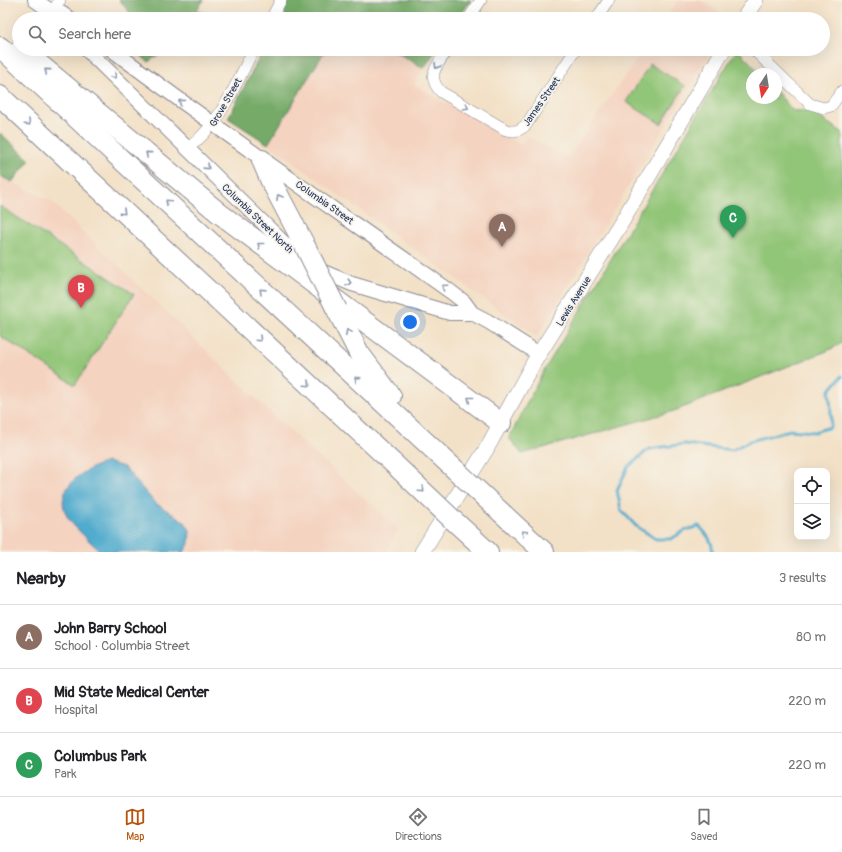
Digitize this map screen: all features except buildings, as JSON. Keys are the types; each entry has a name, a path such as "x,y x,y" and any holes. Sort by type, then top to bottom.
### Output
{"highway":[{"path":"0,31 12,41"},
{"path":"0,47 430,444 544,552"},
{"path":"30,56 219,213 501,423"},
{"path":"0,96 452,518 457,536 481,551"},
{"path":"262,160 270,180 359,353 372,373 390,395 423,428 430,444"}],"main road":[{"path":"747,12 755,0"},
{"name":"Lewis Avenue","path":"422,552 501,423 539,354 617,230 720,56"}],"street":[{"path":"35,0 49,12"},
{"path":"56,12 60,0"},
{"path":"275,12 281,0"},
{"path":"473,12 481,0"},
{"path":"601,12 609,0"},
{"name":"Columbia Street North","path":"93,56 299,257 316,269 352,284 440,310 458,314 472,313"},
{"name":"Columbia Street","path":"120,56 212,125 262,160 300,184 451,292 464,302 472,313 539,354"},
{"name":"Grove Street","path":"188,148 212,125 250,56"},
{"name":"James Street","path":"443,56 434,70 432,78 434,85 441,92 506,130 513,132 520,130 526,125 571,56"},
{"path":"760,56 810,104 817,107 831,106 842,91"}],"shaded area":[{"path":"678,0 699,0 720,12 670,12"},
{"path":"322,56 403,56 424,68 414,85 521,145 527,136 568,158 639,56 708,56 537,337 268,144"},
{"path":"0,176 51,201 274,416 398,529 386,552 0,552"}],"green space":[{"path":"119,0 204,0 196,11 201,12 129,12"},
{"path":"289,0 471,0 463,12 283,12"},
{"path":"142,56 157,56 148,62"},
{"path":"260,56 322,56 268,144 228,118"},
{"path":"403,56 432,56 424,68"},
{"path":"733,56 744,56 755,68 746,68 746,104 782,104 782,98 793,111 808,110 842,132 842,343 827,351 674,411 522,454 509,438 542,374"},
{"path":"650,64 685,86 661,124 626,102"},
{"path":"0,133 30,160 12,182 0,176"},
{"path":"0,206 134,294 75,385 0,336"}],"water":[{"path":"107,462 124,467 155,503 184,521 190,530 189,544 184,552 101,552 73,525 63,506 67,488 73,481 89,469"}],"waterway":[{"path":"712,552 712,545 706,534 699,526 684,531 671,539 656,539 636,526 621,510 617,490 628,467 649,449 685,444 732,450 750,441 790,430 814,432 830,427 831,414 829,391 842,376"}],"place":[{"name":"Columbus Park","path":"733,238"},
{"name":"John Barry School","path":"502,247"},
{"name":"Mid State Medical Center","path":"81,308"}]}
